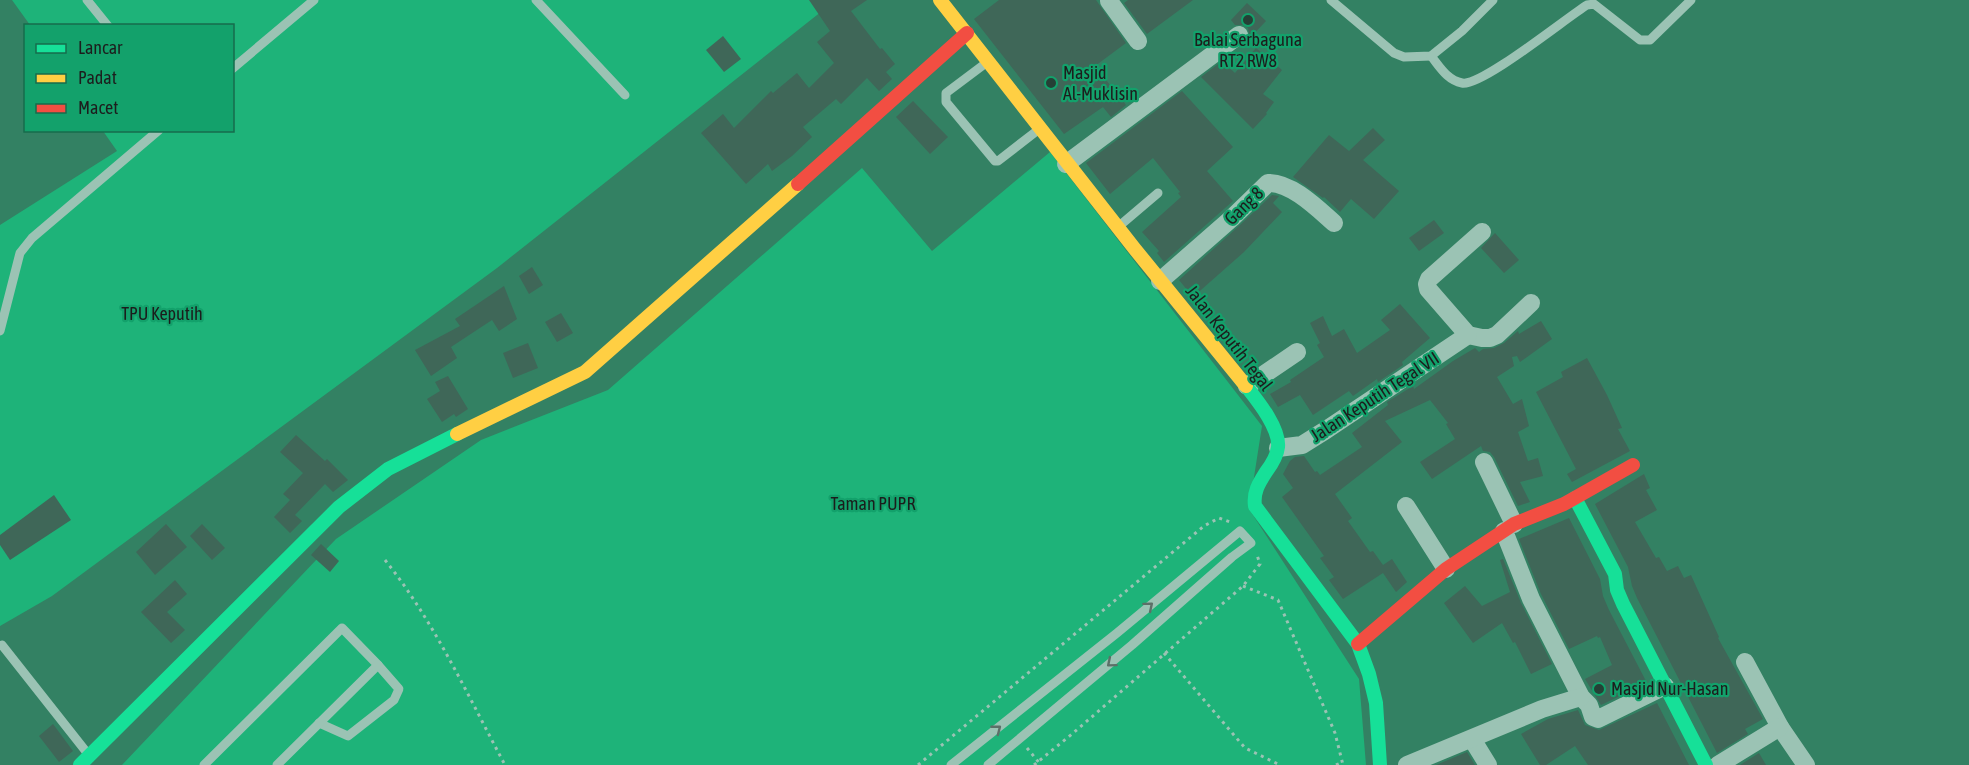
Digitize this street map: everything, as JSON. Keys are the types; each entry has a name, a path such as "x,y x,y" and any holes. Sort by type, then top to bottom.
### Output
{"street":[{"name":"Jalan Keputih Tegal","path":"940,0 1066,164 1247,386 1277,435 1278,448"},
{"path":"1109,0 1138,41"},
{"path":"84,760 305,538 344,503 388,468 585,372 966,33"},
{"path":"1066,164 1239,35"},
{"name":"Gang 8","path":"1160,281 1269,183 1274,183 1300,195 1334,223"},
{"path":"1482,232 1429,279 1428,289 1468,335 1490,338 1497,335 1531,303"},
{"name":"Jalan Keputih Tegal VII","path":"1278,448 1302,444 1326,430 1468,335"},
{"path":"1247,386 1296,352"},
{"path":"1278,448 1272,465 1254,494 1255,506 1358,644 1367,664 1377,706 1380,765"},
{"path":"1484,462 1509,527 1531,598 1581,697 1589,705 1593,717 1598,719 1665,686"},
{"path":"1358,644 1446,569 1509,527 1575,498 1633,465"},
{"path":"1575,498 1615,574 1617,590 1623,604 1706,765"},
{"path":"1406,506 1446,569"},
{"path":"1745,662 1780,726 1806,765"},
{"path":"1407,765 1542,709 1581,697"},
{"path":"1718,765 1780,726"},
{"path":"1472,739 1488,765"}],"lane":[{"path":"87,0 106,24"},
{"path":"234,67 314,0"},
{"path":"536,0 625,94"},
{"path":"1331,0 1399,56 1431,56 1462,31 1493,0"},
{"path":"1431,56 1448,77 1467,84 1515,55 1587,5 1594,4 1640,40 1645,41 1650,40 1691,0"},
{"path":"988,61 946,93 946,102 995,161 1040,128"},
{"path":"0,331 20,253 32,238 157,132"},
{"path":"1118,227 1158,193"},
{"path":"951,765 1117,633 1240,531 1251,543 988,765"},
{"path":"204,765 342,628 399,689 394,700 348,736 319,723"},
{"path":"1117,633 1132,645"},
{"path":"2,645 84,760"},
{"path":"277,765 378,665"}],"path":[{"path":"918,765 1204,526 1219,518 1232,522 1240,531"},
{"path":"1034,765 1243,586 1260,564 1251,543"},
{"path":"385,560 406,587 430,625 505,765"},
{"path":"1243,586 1278,600 1335,733 1343,763 1336,765"},
{"path":"1164,653 1245,748 1280,765"}],"green space":[{"name":"TPU Keputih","path":"12,0 836,0 497,268 52,596 0,626 0,225 117,151 104,132 234,132 234,24 29,24"},
{"name":"Taman PUPR","path":"1050,152 1262,426 1249,509 1359,679 1366,765 122,765 336,539 481,440 608,390 862,168 932,251"}],"building":[{"path":"809,0 867,0 851,11 880,49 882,48 895,64 886,72 892,79 879,91 867,78 841,104 836,99 803,127 812,137 792,156 772,171 768,164 746,184 701,133 723,114 734,128 771,91 773,93 797,73 809,88 834,63 817,42 830,31"},
{"path":"999,0 1096,0 1126,43 1095,66 1126,105 1111,117 1103,107 1064,134 974,19"},
{"path":"1128,0 1193,0 1147,34 1124,3"},
{"name":"Balai Serbaguna RT2 RW8","path":"1247,3 1266,21 1250,38 1248,28 1235,25 1231,20"},
{"path":"723,36 741,59 724,72 706,50"},
{"path":"1256,48 1282,70 1263,94 1274,102 1267,114 1253,129 1201,77 1222,61 1235,73"},
{"path":"1182,91 1233,147 1207,171 1233,201 1164,262 1157,253 1159,251 1142,232 1181,197 1178,193 1180,192 1153,158 1110,194 1086,163"},
{"path":"913,101 948,137 930,154 896,117"},
{"path":"1373,128 1385,140 1363,160 1399,191 1374,219 1351,199 1340,212 1324,197 1293,177 1329,135 1349,151"},
{"path":"1272,195 1279,196 1273,203 1282,212 1244,252 1193,297 1179,280"},
{"path":"1434,220 1444,233 1419,251 1409,238"},
{"path":"1495,233 1519,260 1504,273 1481,248"},
{"path":"532,267 543,285 529,294 519,276"},
{"path":"504,286 517,319 499,331 492,320 451,347 457,358 431,376 415,350 460,326 455,319"},
{"path":"1400,304 1430,338 1402,362 1403,365 1378,382 1377,379 1353,396 1349,391 1313,415 1300,395 1278,407 1270,394 1291,382 1290,380 1324,357 1317,345 1320,343 1310,323 1323,316 1332,336 1344,329 1357,353 1390,330 1381,320"},
{"path":"561,313 573,333 557,342 545,322"},
{"path":"1541,321 1552,339 1520,362 1517,356 1512,357 1514,366 1497,377 1513,404 1522,399 1529,426 1518,432 1528,461 1538,458 1543,476 1520,482 1530,502 1518,506 1494,457 1490,452 1483,451 1481,446 1432,479 1420,462 1455,439 1446,424 1448,423 1430,400 1385,421 1402,442 1335,494 1352,518 1348,521 1370,552 1373,551 1383,565 1392,559 1407,582 1396,592 1383,573 1343,599 1329,580 1334,577 1320,558 1324,556 1282,497 1293,488 1283,474 1290,461 1295,457 1304,456 1315,472 1317,471 1320,475 1362,447 1352,433 1388,405 1387,402 1413,386 1414,389 1475,348 1479,352 1483,349 1494,348 1518,331 1519,334"},
{"path":"528,343 538,368 513,378 503,353"},
{"path":"1587,358 1607,395 1622,428 1618,429 1630,451 1572,482 1567,474 1576,469 1536,392 1563,377 1561,372"},
{"path":"448,376 468,409 442,422 427,399 440,391 435,382"},
{"path":"296,435 325,461 327,459 348,480 333,492 325,484 295,515 302,521 290,533 274,517 290,500 283,494 303,473 280,452"},
{"path":"1644,474 1650,488 1646,490 1657,510 1635,522 1656,558 1659,557 1667,571 1678,566 1684,578 1691,575 1718,638 1763,719 1745,729 1748,734 1717,753 1637,598 1628,567 1595,504"},
{"path":"54,495 71,520 10,560 0,545 0,535"},
{"path":"1569,518 1600,579 1603,596 1609,610 1647,683 1601,705 1585,679 1612,665 1600,637 1597,636 1569,649 1541,594 1519,539"},
{"path":"166,524 187,547 155,575 136,552"},
{"path":"202,524 225,548 212,560 190,536"},
{"path":"321,544 339,561 330,572 311,555"},
{"path":"1503,559 1521,603 1552,664 1531,674 1515,642 1513,643 1502,623 1473,643 1444,603 1465,586 1482,606 1510,592 1500,560"},
{"path":"175,580 187,594 167,612 185,630 171,643 141,612"},
{"path":"1657,703 1689,765 1588,765 1575,746 1546,765 1540,765 1521,734 1548,719 1578,710 1585,725 1599,730"},
{"path":"53,724 73,751 59,762 39,736"},
{"path":"1467,752 1475,765 1436,765"},
{"path":"1759,753 1766,765 1740,765"}],"traffic: fast":[{"path":"1246,386 1272,423 1278,439 1275,457 1257,488 1255,506 1358,644 1376,703 1380,765"},
{"path":"80,765 339,507 388,469 457,434"},
{"path":"1575,498 1615,574 1617,590 1623,604 1706,765"}],"traffic: slow":[{"path":"940,0 1134,248 1246,386"},
{"path":"457,434 585,372 798,184"}],"traffic: jam":[{"path":"798,184 967,33"},
{"path":"1358,644 1446,569 1514,524 1564,504 1633,465"}],"place":[{"name":"Balai Serbaguna RT2 RW8","path":"1248,20"},
{"name":"Masjid Al-Muklisin","path":"1051,83"},
{"name":"Masjid Nur-Hasan","path":"1599,689"}]}
